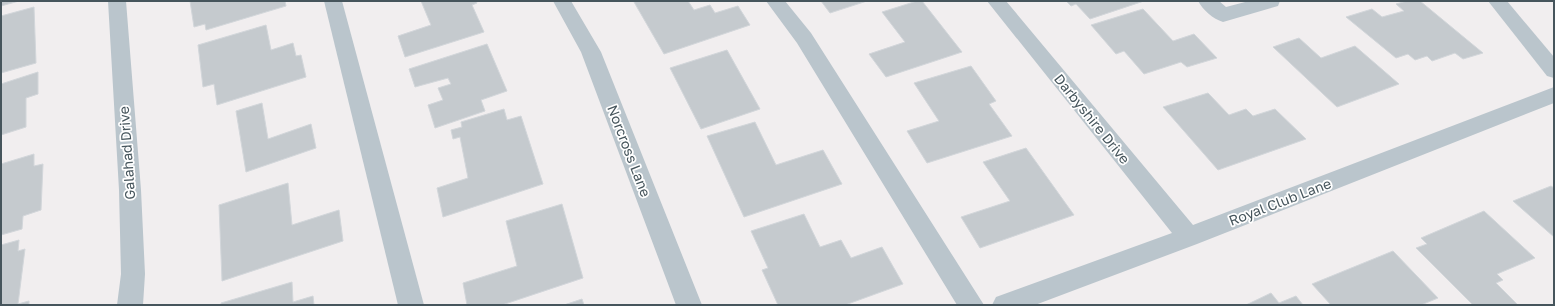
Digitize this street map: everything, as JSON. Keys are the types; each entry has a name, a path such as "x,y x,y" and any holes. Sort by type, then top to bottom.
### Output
{"street":[{"name":"Galahad Drive","path":"117,1 130,190 133,274 130,305"},
{"path":"333,1 411,305"},
{"name":"Norcross Lane","path":"562,1 591,52 689,305"},
{"path":"775,1 804,38 971,305"},
{"name":"Darbyshire Drive","path":"996,1 1189,237"},
{"path":"1207,1 1223,15 1271,1"},
{"path":"1497,1 1554,71"},
{"name":"Royal Club Lane","path":"1005,305 1189,237 1554,95"}],"building":[{"path":"1,1 19,1 1,6"},
{"path":"190,1 285,1 286,6 206,30 205,24 194,27"},
{"path":"421,1 476,1 477,3 472,5 484,32 405,57 398,36 431,25"},
{"path":"688,1 694,10 710,5 715,13 738,6 750,25 664,54 634,2"},
{"path":"821,1 867,1 830,13"},
{"path":"917,1 922,1 962,52 886,77 869,54 905,42 882,12"},
{"path":"1066,1 1144,1 1090,19 1076,4 1071,6"},
{"path":"1407,1 1420,1 1483,53 1463,59 1455,53 1432,61 1427,56 1415,60 1408,54 1396,58 1346,17 1372,9 1382,17 1404,11 1396,4"},
{"path":"34,7 36,63 1,73 1,16"},
{"path":"1143,9 1173,41 1194,34 1217,58 1187,67 1181,62 1144,74 1124,51 1116,54 1091,25"},
{"path":"266,25 271,50 293,43 296,56 301,55 306,77 217,105 214,84 203,87 198,45"},
{"path":"1299,38 1321,58 1355,46 1399,84 1337,107 1273,47"},
{"path":"487,44 507,91 481,100 485,111 435,128 428,105 443,100 438,88 451,84 448,78 415,87 409,69"},
{"path":"727,50 760,109 701,129 670,68"},
{"path":"971,66 996,101 989,104 1012,136 927,163 907,131 939,121 914,83"},
{"path":"38,72 38,94 26,98 26,127 1,135 1,84"},
{"path":"1208,93 1229,115 1246,109 1253,116 1275,109 1306,139 1218,170 1163,107"},
{"path":"262,103 268,139 311,124 316,148 246,172 236,111"},
{"path":"504,109 507,120 521,116 543,184 443,217 437,188 468,178 460,137 453,139 451,130 462,127 461,122"},
{"path":"755,122 776,165 823,150 842,184 744,217 707,136"},
{"path":"1026,148 1074,215 980,248 961,217 1010,201 983,162"},
{"path":"34,154 34,166 43,164 41,210 23,216 22,229 1,235 1,164"},
{"path":"288,183 292,225 339,210 343,241 222,281 219,205"},
{"path":"1551,186 1554,188 1554,237 1513,201"},
{"path":"562,204 583,278 502,305 467,305 463,283 517,266 506,221"},
{"path":"1484,211 1535,258 1497,274 1503,280 1496,283 1518,305 1473,305 1416,248 1427,244 1421,238"},
{"path":"804,214 820,247 841,240 851,258 882,247 903,284 845,305 778,305 762,270 768,268 751,231"},
{"path":"19,240 18,251 25,249 18,304 29,301 29,305 1,305 1,245"},
{"path":"1393,251 1438,298 1421,305 1331,305 1312,284"},
{"path":"292,282 293,302 313,296 314,305 221,305 221,303"},
{"path":"1271,293 1279,303 1296,296 1303,305 1246,305"},
{"path":"582,299 584,305 564,305"}]}
